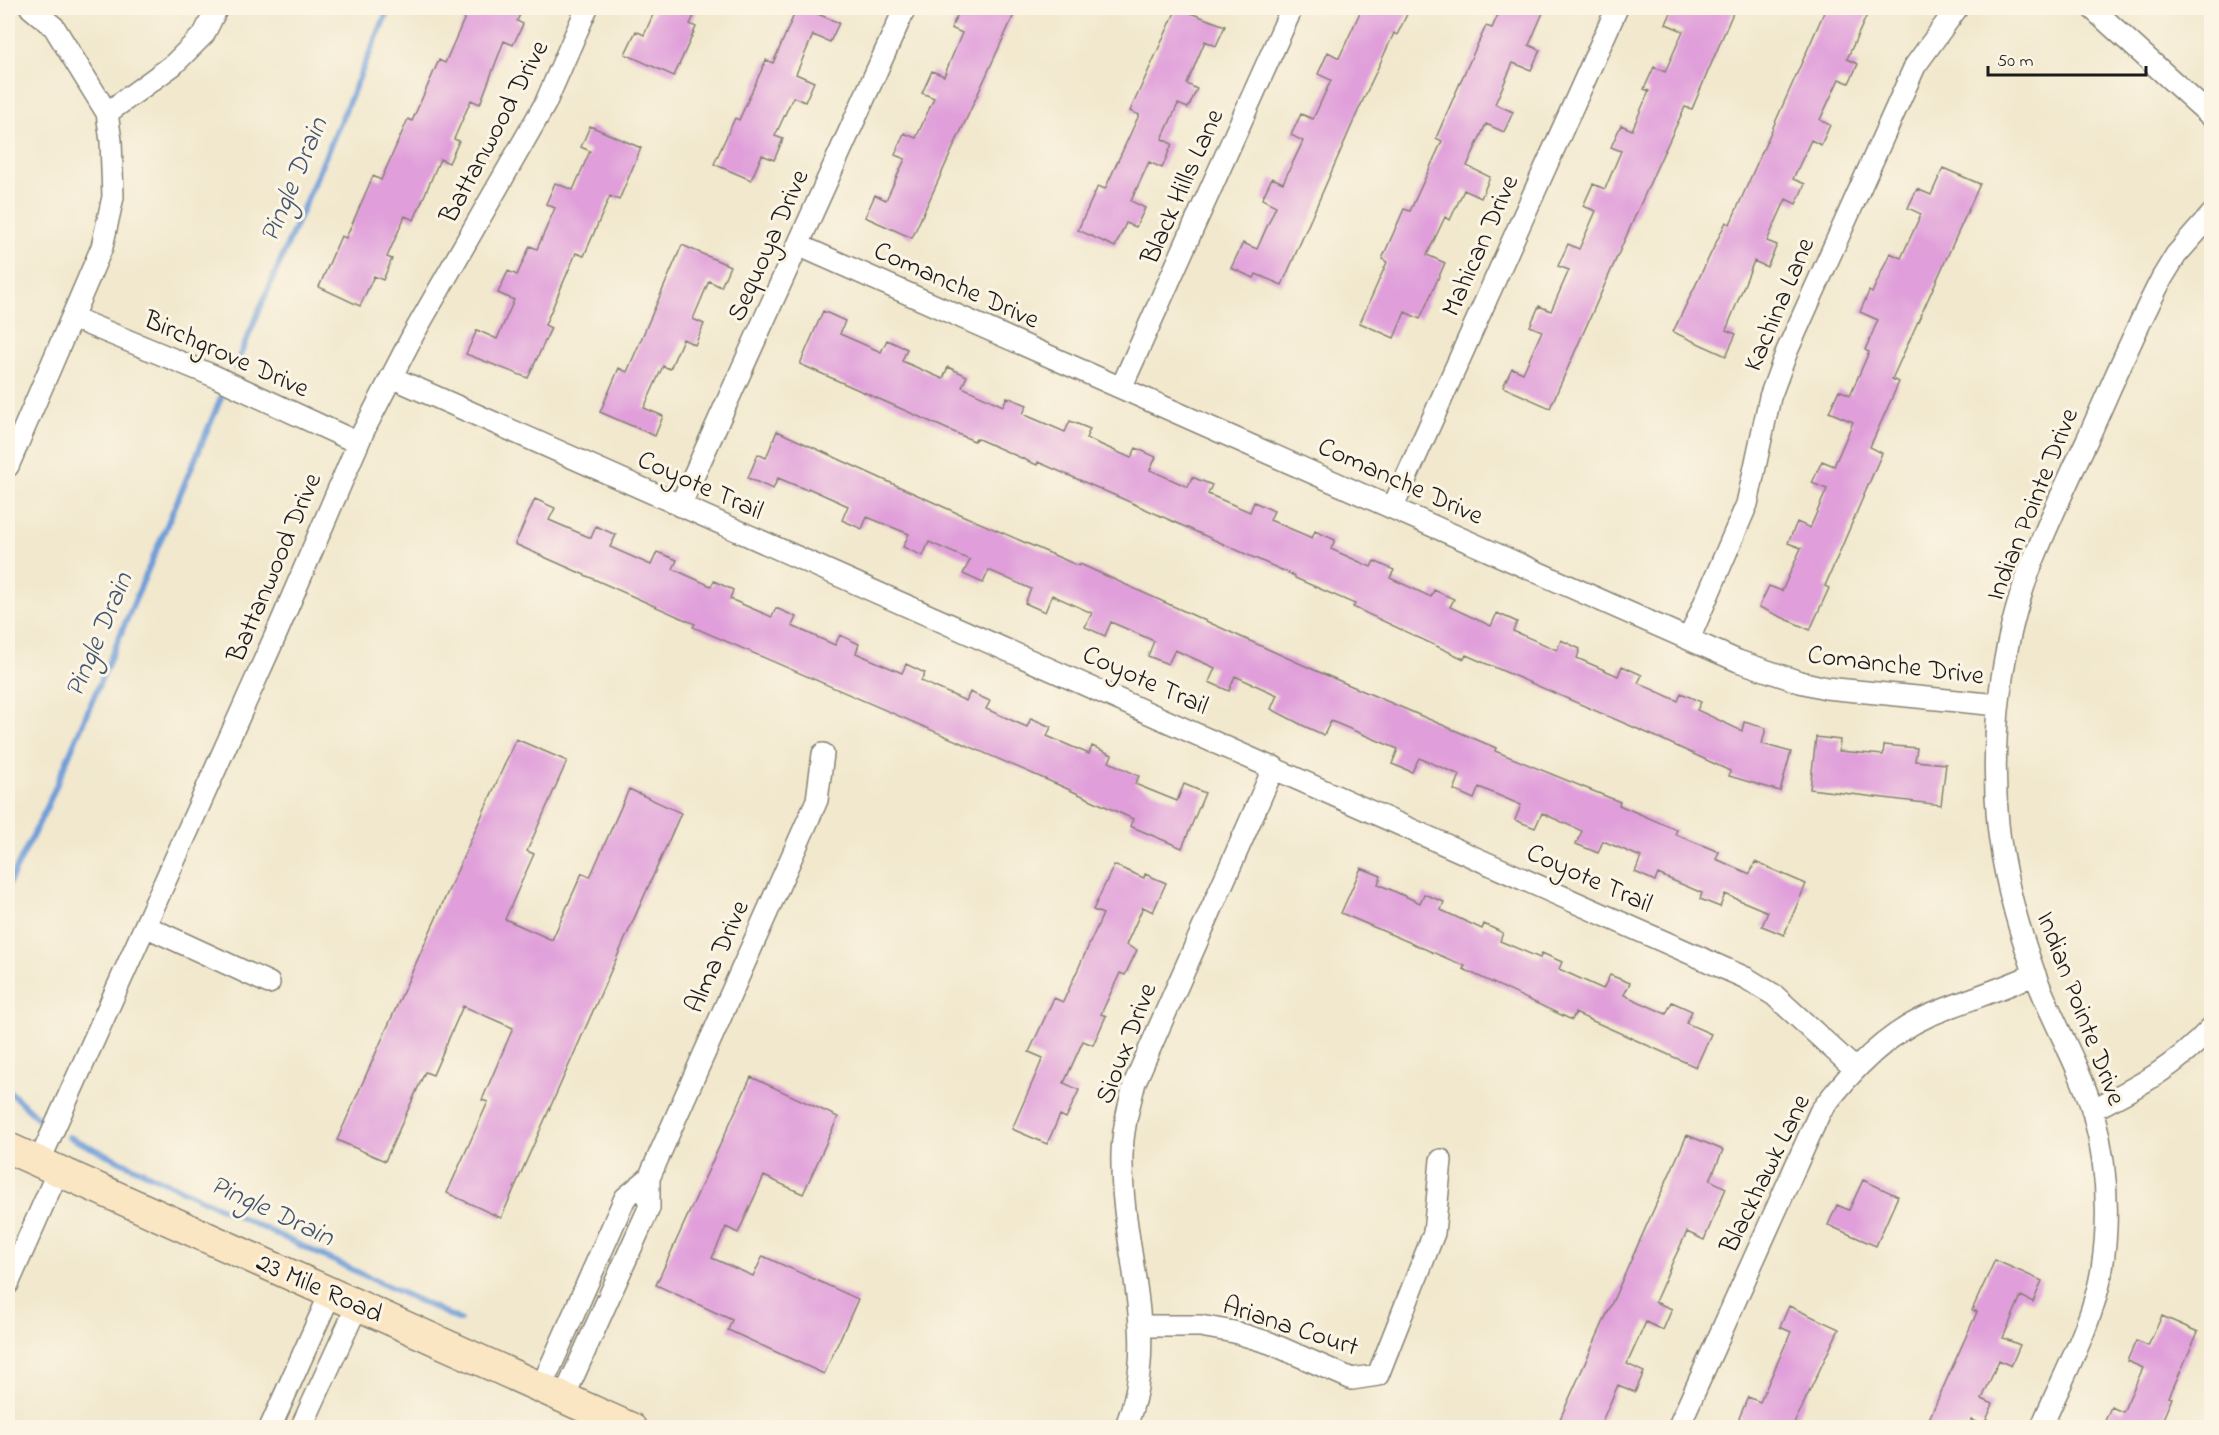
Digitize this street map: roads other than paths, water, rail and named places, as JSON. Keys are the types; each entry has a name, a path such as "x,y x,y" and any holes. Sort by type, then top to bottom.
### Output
{"main road":[{"name":"23 Mile Road","path":"8,1148 631,1428"}],"street":[{"path":"8,466 102,247 113,197 111,141 106,112 54,27 32,8"},
{"path":"106,112 173,65 204,34 217,8"},
{"name":"Battanwood Drive","path":"8,1284 49,1167 145,926 358,443 392,377 545,104 587,8"},
{"name":"Sequoya Drive","path":"680,506 905,8"},
{"name":"Black Hills Lane","path":"1121,388 1292,8"},
{"name":"Mahican Drive","path":"1393,507 1617,8"},
{"name":"Kachina Lane","path":"1689,639 1747,504 1770,397 1787,351 1915,66 1957,8"},
{"path":"2092,8 2211,117"},
{"name":"Indian Pointe Drive","path":"2041,1428 2089,1318 2102,1270 2107,1189 2092,1110 2034,974 2015,913 2000,836 1996,797 1998,705 2012,632 2031,567 2162,278 2176,255 2211,214"},
{"name":"Comanche Drive","path":"798,245 1738,661 1800,682 1853,691 1998,705"},
{"name":"Birchgrove Drive","path":"73,318 214,376 358,443"},
{"name":"Coyote Trail","path":"392,377 1746,978 1774,995 1855,1069"},
{"name":"Alma Drive","path":"553,1392 625,1198 649,1178 817,800 824,754"},
{"name":"Sioux Drive","path":"1125,1428 1133,1410 1140,1370 1141,1326 1121,1165 1128,1109 1135,1082 1274,767"},
{"path":"145,926 269,983"},
{"name":"Blackhawk Lane","path":"1678,1428 1820,1112 1855,1069 1885,1042 1927,1016 2034,974"},
{"path":"2092,1110 2156,1077 2179,1060 2211,1027"},
{"name":"Ariana Court","path":"1141,1326 1200,1326 1234,1332 1270,1343 1352,1379 1378,1375 1434,1233 1441,1160"},
{"path":"270,1428 331,1292"},
{"path":"301,1428 358,1304"}],"waterway":[{"name":"Pingle Drain","path":"235,367 389,8"},
{"name":"Pingle Drain","path":"8,885 47,807 221,398"},
{"name":"Pingle Drain","path":"8,1090 46,1126"},
{"name":"Pingle Drain","path":"69,1137 460,1320"}]}
